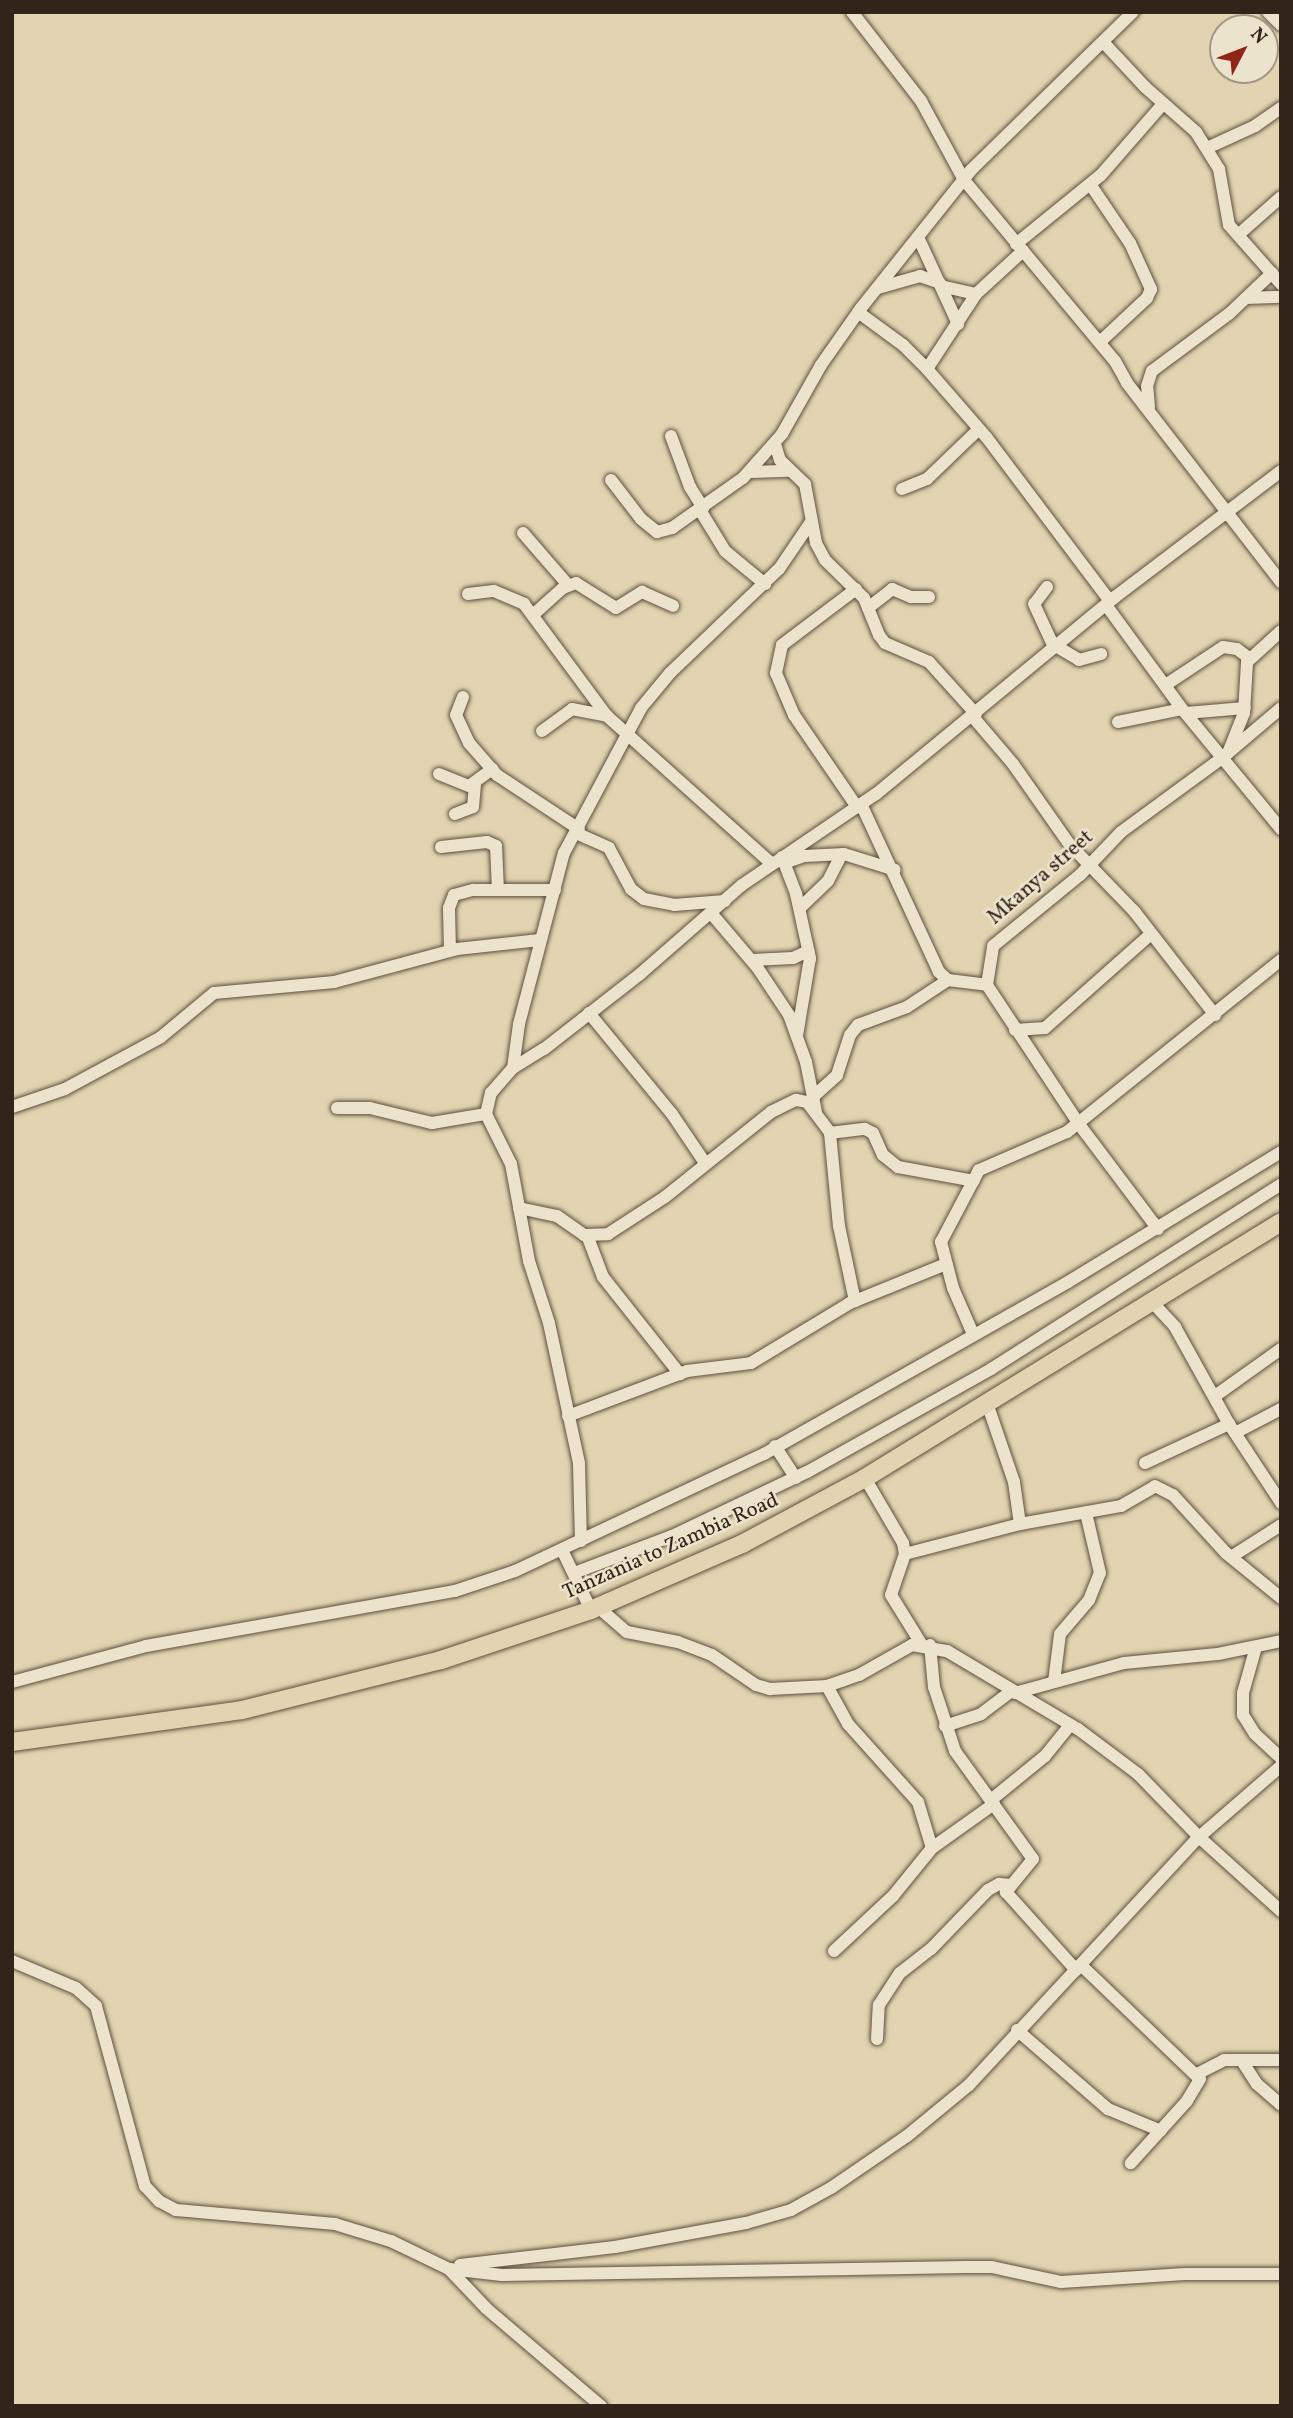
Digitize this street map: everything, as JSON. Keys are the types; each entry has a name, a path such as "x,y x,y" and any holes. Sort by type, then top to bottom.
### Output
{"highway":[{"name":"Tanzania to Zambia Road","path":"12,1742 242,1710 441,1660 594,1608 742,1544 865,1478 988,1406 1281,1223"}],"street":[{"path":"852,12 921,101 964,180 1100,342 1281,582"},
{"path":"611,480 641,519 657,532 672,528 750,472 775,444 858,312 964,180 1133,12"},
{"path":"1268,12 1281,25"},
{"path":"1104,43 1163,104 1196,132 1219,169 1229,225 1281,284"},
{"path":"927,369 976,294 1020,247 1090,184 1163,104"},
{"path":"1207,148 1255,126 1281,108"},
{"path":"1090,184 1130,243 1151,289 1147,298 1100,342"},
{"path":"1238,235 1281,197"},
{"path":"918,237 958,324"},
{"path":"1149,408 1147,386 1153,371 1246,298 1272,273"},
{"path":"877,288 920,276 976,294"},
{"path":"1246,298 1281,297"},
{"path":"858,312 927,369 978,430 1108,603 1184,711 1225,756 1281,829"},
{"path":"902,489 927,479 978,430"},
{"path":"671,436 686,480 725,551 765,584"},
{"path":"775,444 789,471 805,484 812,501 811,522 825,560 856,589 886,643 929,662 1089,865 1151,934 1215,1015"},
{"path":"750,472 789,471"},
{"path":"581,1541 579,1463 511,1164 486,1114 491,1093 513,1068 589,1013 725,901 859,805 974,716 1108,603 1281,471"},
{"path":"513,1068 540,940 564,853 641,708 670,673 765,584 811,522"},
{"path":"523,533 568,585"},
{"path":"534,614 568,585 576,583 616,608 642,592 673,606"},
{"path":"1047,587 1034,604 1055,647 1079,660 1101,654"},
{"path":"856,589 782,645 776,673 794,715 859,805 895,870 939,972 948,981"},
{"path":"868,608 892,589 911,597 929,597"},
{"path":"468,594 494,592 513,597 534,614 607,716 779,861 800,908 808,950 809,984 797,1036"},
{"path":"1225,756 1245,708 1249,658 1281,631"},
{"path":"1167,684 1223,647 1237,649 1249,658"},
{"path":"463,697 457,724 492,769 578,831 609,848 631,889 644,899 674,905 725,901"},
{"path":"1118,722 1184,711 1245,708"},
{"name":"Mkanya street","path":"988,985 993,947 1001,936 1047,904 1122,832 1225,756 1281,708"},
{"path":"542,731 572,709 607,716"},
{"path":"455,814 473,807 475,785 492,769"},
{"path":"439,774 460,785 475,785"},
{"path":"441,847 492,843 497,854 498,890"},
{"path":"779,861 804,856 842,854 895,870"},
{"path":"800,908 828,881 842,854"},
{"path":"450,950 451,898 474,890 555,890"},
{"path":"711,913 752,960 797,1036 814,1096 816,1115"},
{"path":"1015,1030 1045,1028 1151,934"},
{"path":"12,1107 65,1089 161,1037 214,993 334,982 450,950 540,940"},
{"path":"752,960 793,958 808,950"},
{"path":"973,1334 946,1264 941,1242 946,1228 979,1170 991,1162 1079,1124 1281,960"},
{"path":"814,1096 837,1075 850,1035 858,1025 907,1007 948,981 988,985 1079,1124 1158,1229"},
{"path":"589,1013 672,1114 705,1163"},
{"path":"519,1208 557,1216 587,1235 608,1234 665,1197 785,1102 807,1102 830,1133 839,1226 855,1301"},
{"path":"337,1108 370,1108 432,1123 486,1114"},
{"path":"830,1133 865,1129 873,1133 883,1155 898,1167 974,1181"},
{"path":"12,1682 146,1646 455,1591 562,1550 775,1446 1158,1229 1281,1152"},
{"path":"574,1573 672,1536 796,1478 991,1368 1281,1184"},
{"path":"587,1235 603,1277 680,1374"},
{"path":"568,1416 680,1374 751,1363 855,1301 946,1264"},
{"path":"1153,1303 1175,1326 1232,1429 1281,1503"},
{"path":"1215,1396 1281,1349"},
{"path":"988,1406 1014,1482 1020,1524"},
{"path":"1145,1463 1281,1409"},
{"path":"775,1446 796,1478"},
{"path":"865,1478 905,1554 891,1595 926,1645 934,1687 955,1751 1033,1859 1011,1885 1007,1894 1079,1968 1197,2074 1198,2086 1131,2163"},
{"path":"905,1554 1020,1524 1121,1506 1156,1486 1173,1495 1231,1557 1281,1598"},
{"path":"1054,1682 1060,1634 1089,1600 1100,1573 1086,1513"},
{"path":"1231,1557 1281,1525"},
{"path":"562,1550 594,1608 627,1632 678,1642 712,1655 756,1685 771,1689 827,1686 859,1675 912,1645 926,1645 1070,1725 1138,1774 1199,1837 1281,1911"},
{"path":"946,1726 981,1714 1014,1692 1124,1663 1256,1647 1281,1641"},
{"path":"1256,1647 1243,1693 1243,1715 1255,1734 1281,1758"},
{"path":"827,1686 848,1724 918,1802 932,1848"},
{"path":"834,1951 894,1896 932,1848 992,1802 1045,1756 1070,1725"},
{"path":"436,2262 468,2265 614,2247 746,2224 791,2210 907,2136 970,2084 1017,2030 1079,1968 1199,1837 1281,1766"},
{"path":"877,2039 879,2005 900,1973 931,1950 988,1890 999,1884 1011,1885"},
{"path":"12,1961 76,1988 96,2006 133,2153 145,2186 159,2201 176,2210 335,2224 391,2241 449,2269 487,2309 601,2406"},
{"path":"1017,2030 1108,2109 1161,2131"},
{"path":"1197,2074 1224,2060 1281,2060"},
{"path":"1242,2061 1257,2084 1281,2105"},
{"path":"449,2269 502,2275 594,2276 992,2267 1061,2282 1198,2273 1281,2274"}]}
